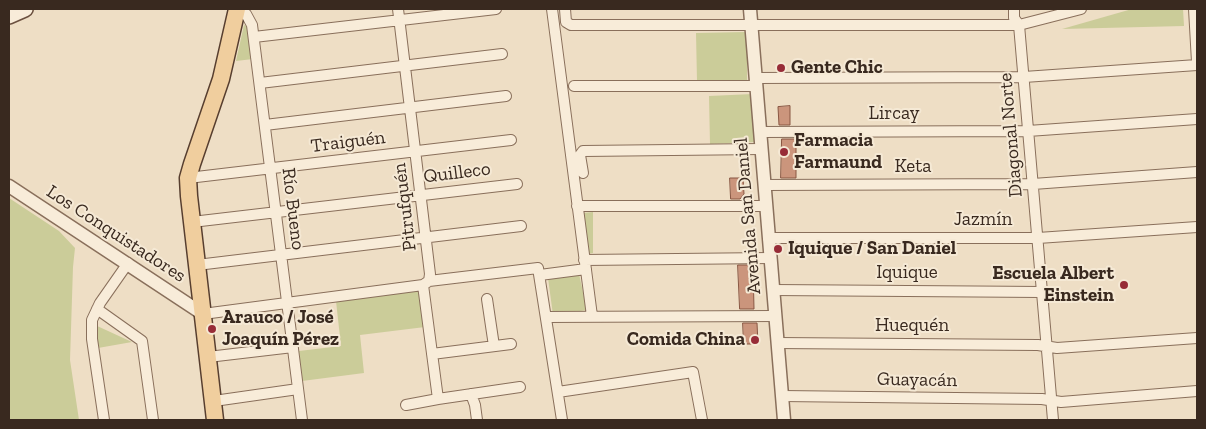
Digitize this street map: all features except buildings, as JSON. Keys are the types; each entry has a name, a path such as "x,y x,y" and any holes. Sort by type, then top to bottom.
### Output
{"main road":[{"path":"9,16 24,9"},
{"path":"215,420 188,178 220,79 237,9"}],"street":[{"name":"Río Bueno","path":"237,9 249,18 254,37 302,420"},
{"name":"Pitrufquén","path":"398,9 430,274 426,283 438,399"},
{"path":"254,37 496,9"},
{"path":"552,9 592,316"},
{"path":"565,9 566,22 569,24 1019,26 1081,9"},
{"name":"Avenida San Daniel","path":"750,9 784,420"},
{"name":"Diagonal Norte","path":"1014,9 1014,18 1019,26 1024,77 1053,420"},
{"path":"574,86 1024,77 1197,64 1194,9"},
{"path":"260,83 502,54"},
{"path":"265,125 506,96"},
{"name":"Lircay","path":"760,132 1028,131 1197,119"},
{"name":"Traiguén","path":"188,178 511,140"},
{"path":"582,173 580,155 583,150 761,149"},
{"name":"Keta","path":"764,185 1033,184 1197,172"},
{"name":"Quilleco","path":"192,222 517,184"},
{"name":"Los Conquistadores","path":"9,186 203,314"},
{"path":"577,206 766,206"},
{"path":"197,265 521,226"},
{"name":"Jazmín","path":"768,238 1038,238 1197,227"},
{"path":"203,314 426,283 539,272 585,265 770,258"},
{"path":"104,420 91,332 92,320 97,309 128,263"},
{"path":"539,272 562,420"},
{"name":"Iquique","path":"772,290 1042,292"},
{"path":"487,299 494,346"},
{"path":"97,309 142,341 153,420"},
{"path":"546,317 775,316"},
{"name":"Huequén","path":"777,343 1038,345 1057,348 1197,338"},
{"path":"432,354 511,344"},
{"path":"208,357 293,347"},
{"path":"558,392 693,372 702,420 698,420"},
{"path":"406,405 520,386"},
{"path":"214,401 298,389"},
{"name":"Guayacán","path":"782,396 1042,399 1061,402 1197,391"},
{"path":"471,394 477,420"}],"green space":[{"path":"1132,9 1183,9 1184,26 1062,29"},
{"path":"244,25 249,27 253,59 236,61"},
{"path":"747,32 747,81 697,81 696,33"},
{"path":"753,94 755,142 710,144 709,96"},
{"path":"9,198 59,231 75,248 70,360 79,420 9,420"},
{"path":"593,212 593,253 587,254 583,213"},
{"path":"579,274 587,310 553,315 548,278"},
{"path":"420,291 425,327 360,335 364,373 302,381 299,351 341,346 336,301"},
{"path":"95,325 132,342 98,348"}],"place":[{"name":"Gente Chic","path":"781,68"},
{"name":"Farmacia Farmaund","path":"784,152"},
{"name":"Iquique / San Daniel","path":"778,249"},
{"name":"Escuela Albert Einstein","path":"1124,285"},
{"name":"Arauco / José Joaquín Pérez","path":"212,329"},
{"name":"Comida China","path":"755,340"}]}
